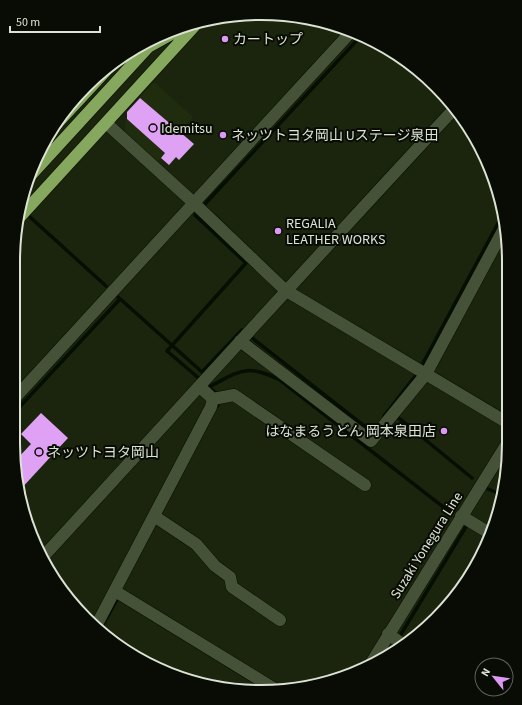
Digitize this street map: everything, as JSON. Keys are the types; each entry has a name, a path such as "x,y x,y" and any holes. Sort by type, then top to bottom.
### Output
{"highway":[{"path":"26,211 190,31"},
{"path":"40,166 148,48"}],"street":[{"path":"20,392 195,204 347,36"},
{"path":"46,553 202,384 285,290 451,113"},
{"path":"106,123 195,204 285,290 502,419"},
{"path":"244,336 372,441 426,374 500,235"},
{"path":"202,384 217,398"},
{"path":"99,622 118,593 157,518 211,407 217,398 234,395 365,486"},
{"name":"Suzaki Yonegura Line","path":"386,650 397,640 462,516 501,453"},
{"path":"462,516 486,531"},
{"path":"157,518 196,544 214,566 230,577 232,587 280,620"},
{"path":"118,593 268,685"}],"shaded area":[{"path":"154,82 193,117 180,131 194,144 179,160 176,157 169,165 161,158 156,163 124,134 127,112"}],"building":[{"path":"140,98 194,144 179,160 176,157 169,165 161,158 165,153 127,119 127,112"},
{"name":"ネッツトヨタ岡山","path":"41,413 68,438 24,486 21,455 31,444 21,434"}],"waterway":[{"path":"204,205 357,40"},
{"path":"197,214 195,215 246,263 167,351 202,381"},
{"path":"30,217 106,286"},
{"path":"422,365 499,222"},
{"path":"118,297 202,372 242,330 368,429 375,428 376,426"},
{"path":"20,406 120,299"},
{"path":"209,387 243,371 259,372 280,380 451,513"},
{"path":"388,411 416,375"},
{"path":"208,386 218,395 218,405 215,409"},
{"path":"384,416 388,411 400,419 472,478"},
{"path":"486,488 497,493"},
{"path":"395,644 467,525 466,524"},
{"path":"103,626 119,596"}],"place":[{"name":"カートップ","path":"225,39"},
{"name":"Idemitsu","path":"153,128"},
{"name":"ネッツトヨタ岡山 Uステージ泉田","path":"223,135"},
{"name":"REGALIA LEATHER WORKS","path":"278,231"},
{"name":"はなまるうどん 岡本泉田店","path":"444,431"},
{"name":"ネッツトヨタ岡山","path":"39,452"}]}
